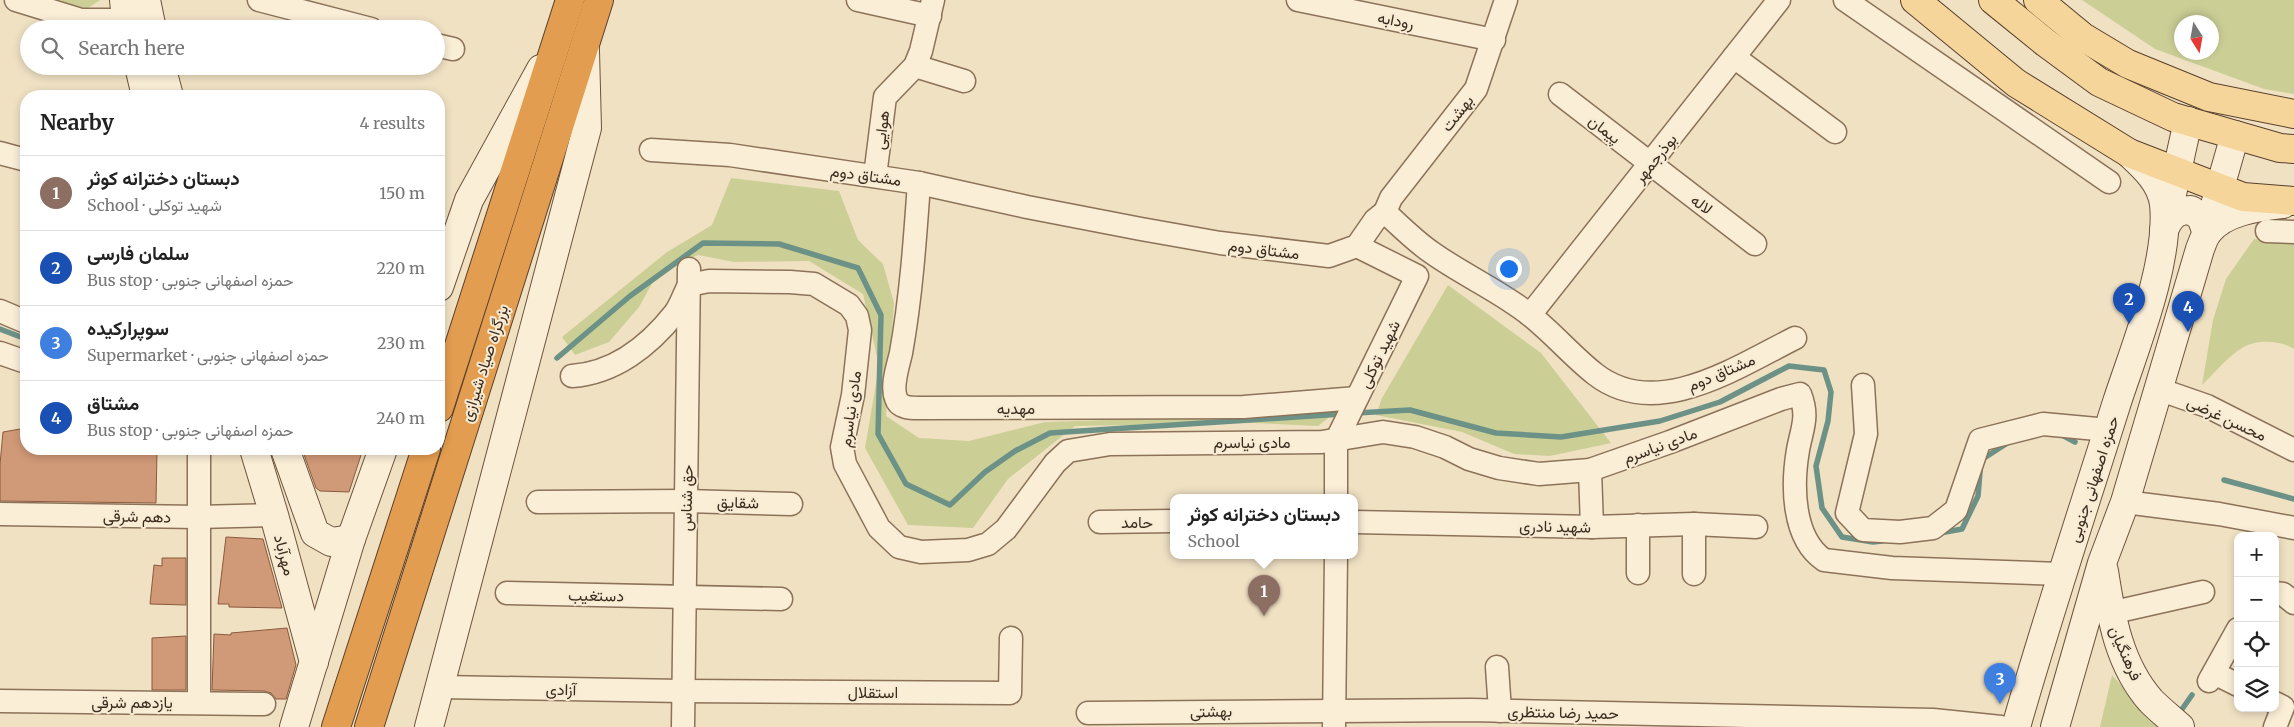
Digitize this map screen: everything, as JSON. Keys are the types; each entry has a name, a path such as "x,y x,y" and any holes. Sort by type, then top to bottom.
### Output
{"highway":[{"name":"بزرگراه صیاد شیرازی","path":"445,389 570,0"},
{"name":"بزرگراه صیاد شیرازی","path":"369,727 600,0"},
{"path":"336,727 424,455"}],"main road":[{"path":"146,0 150,20"},
{"path":"445,270 469,200 557,39 563,0"},
{"path":"429,727 587,128 584,46 604,0"},
{"path":"1915,0 2016,82 2129,152 2243,197 2294,202"},
{"path":"1993,0 2046,43 2099,82 2173,117 2280,148 2294,149"},
{"path":"2038,0 2083,37 2128,64 2208,97 2294,114"},
{"path":"141,75 145,90"},
{"path":"163,75 167,90"},
{"name":"حمزه اصفهانی جنوبی","path":"2016,727 2157,272 2164,230 2188,121"},
{"path":"2055,727 2102,563 2125,502 2192,271 2207,233 2235,135"},
{"name":"حمزه اصفهانی جنوبی","path":"2129,152 2146,169 2159,187 2164,204 2164,230"},
{"path":"2207,233 2218,222 2236,214 2260,207 2294,202"},
{"path":"2164,230 2178,211 2191,210 2201,218 2207,233"},
{"name":"مهرآباد","path":"255,455 265,508 314,662"},
{"path":"287,455 315,533 332,542 351,540"},
{"path":"294,727 351,540 381,455"},
{"path":"265,508 292,492 298,485"},
{"name":"فرهنگیان","path":"2102,563 2114,631 2130,669 2151,700 2180,727"}],"street":[{"path":"16,0 81,20 127,16"},
{"path":"259,0 336,20"},
{"path":"858,0 932,8"},
{"name":"رودابه","path":"1298,0 1494,40"},
{"name":"بهشت","path":"1385,212 1390,198 1476,89 1506,0"},
{"name":"بوذرجمهر","path":"1530,314 1779,0"},
{"path":"1845,0 2109,182"},
{"name":"هوایی","path":"875,176 885,97 915,66 932,8"},
{"path":"1734,57 1835,132"},
{"path":"915,66 964,81"},
{"name":"پیمان","path":"1560,94 1649,164"},
{"name":"مشتاق دوم","path":"651,150 730,155 919,183 1027,207 1220,243 1329,256 1357,246"},
{"path":"0,153 20,158"},
{"name":"لاله","path":"1649,164 1756,244"},
{"name":"مهدیه","path":"919,183 905,326 894,389 896,400 900,405 922,408 1244,407 1357,398"},
{"path":"1357,246 1374,220 1385,212"},
{"name":"مشتاق دوم","path":"1385,212 1430,252 1530,314 1596,375 1622,390 1650,394 1679,390 1714,378 1795,338"},
{"path":"2267,231 2294,232"},
{"name":"شهید توکلی","path":"1336,494 1336,441 1417,276 1357,246"},
{"path":"572,376 590,375 632,355 654,336 676,311 689,277"},
{"name":"مادی نیاسرم","path":"689,277 708,281 814,284 849,305 857,316 860,330 853,395 842,447 846,464 879,528 899,547 921,552 968,550 988,544 1006,529 1054,463 1068,451 1110,444 1309,443 1336,441 1383,432 1415,437 1445,447 1469,460 1500,468 1539,474 1590,470 1670,442 1781,399 1800,394 1805,412 1805,421 1794,475 1798,518 1808,545 1819,557 1824,560 1892,568 2062,574"},
{"name":"حق شناس","path":"683,727 689,277"},
{"path":"0,311 20,319"},
{"path":"0,353 20,360"},
{"path":"1863,386 1866,434 1847,513 1863,530 1900,532 1933,528 1956,510 1980,440 2043,424 2108,430"},
{"name":"محسن غرضی","path":"2158,389 2207,406 2294,450"},
{"path":"198,702 199,455"},
{"path":"1590,470 1592,527"},
{"path":"538,502 686,501"},
{"name":"شقایق","path":"686,501 791,504"},
{"path":"2125,502 2220,514 2294,528"},
{"name":"دهم شرقی","path":"0,514 198,517 265,508"},
{"name":"حامد","path":"1100,522 1170,522"},
{"name":"شهید نادری","path":"1358,522 1592,527 1694,524 1756,527"},
{"path":"1694,524 1694,574"},
{"path":"1638,525 1638,573"},
{"path":"1335,718 1336,559"},
{"path":"2110,613 2203,592"},
{"name":"دستغیب","path":"507,593 781,599"},
{"path":"2279,594 2283,594 2294,603"},
{"path":"2234,636 2212,677 2234,684"},
{"name":"استقلال","path":"682,692 1010,693 1010,638"},
{"path":"1497,667 1500,710"},
{"name":"آزادی","path":"441,687 682,692"},
{"name":"یازدهم شرقی","path":"0,700 264,704"},
{"path":"2275,727 2283,707 2279,705"},
{"name":"حمید رضا منتظری","path":"1335,718 1470,719 1500,710 2001,727"},
{"name":"بهشتی","path":"1088,713 1335,718"}],"green space":[{"path":"45,0 100,0 82,12"},
{"path":"2082,0 2294,0 2294,94 2264,89 2185,60 2219,60 2219,15 2174,15 2174,56 2155,49"},
{"path":"731,178 839,191 858,240 883,264 894,303 886,416 919,438 969,441 1045,422 1335,413 1318,426 1254,423 1075,426 1008,479 973,528 908,525 865,448 879,366 863,294 809,261 734,262 698,255 658,273 639,307 609,342 575,355 562,337 667,252 712,225"},
{"path":"2254,239 2294,243 2294,349 2275,342 2261,342 2248,345 2231,356 2202,385 2213,320 2226,279"},
{"path":"1448,285 1541,353 1611,443 1550,456 1514,454 1462,432 1376,415 1382,398"},
{"path":"2112,675 2159,727 2100,727"}],"building":[{"path":"20,429 20,455 157,455 156,503 0,501 0,464 3,432"},
{"path":"304,455 361,455 349,492 320,491 316,488"},
{"path":"226,537 263,539 282,608 229,607 229,604 218,604"},
{"path":"162,558 186,558 186,605 150,604 154,565 162,566"},
{"path":"287,628 296,665 286,699 276,699 271,693 264,691 212,690 214,634 231,635 231,633"},
{"path":"186,636 186,690 152,690 152,638"}],"waterway":[{"path":"557,358 630,296 703,243 779,244 858,268 881,315 878,434 906,484 950,505 985,472 1015,451 1050,433 1342,414"},
{"path":"0,329 20,337"},
{"path":"1356,413 1410,410 1496,433 1561,437 1660,421 1720,402 1789,366 1824,370 1831,392 1828,421 1816,466 1822,508 1842,537 1873,542 1882,541"},
{"path":"2062,435 2075,442"},
{"path":"1940,533 1962,529 1978,496 1981,460 2009,442"},
{"path":"2224,480 2294,499"},
{"path":"2180,712 2192,695"}],"place":[{"name":"سلمان فارسی","path":"2129,324"},
{"name":"مشتاق","path":"2188,332"},
{"name":"دبستان دخترانه کوثر","path":"1264,616"},
{"name":"سوپرارکیده","path":"2000,704"}]}
